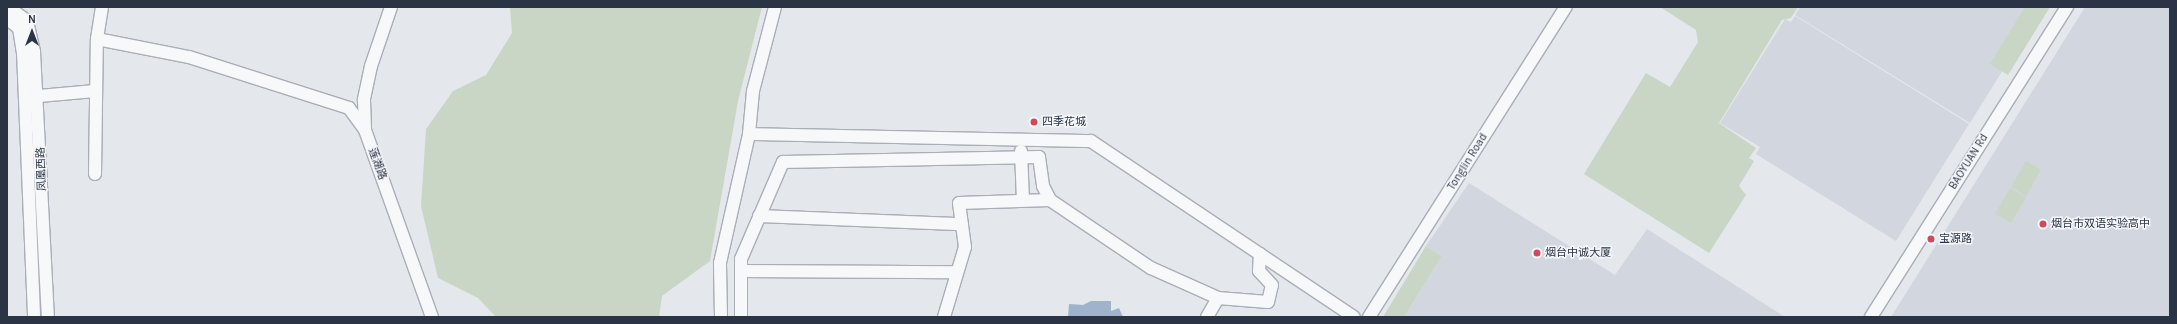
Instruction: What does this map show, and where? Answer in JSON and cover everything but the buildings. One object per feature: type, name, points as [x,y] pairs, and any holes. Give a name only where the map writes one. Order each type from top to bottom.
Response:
[{"type":"street","points":[[8,7],[23,25]]},
{"type":"street","points":[[95,174],[95,91],[97,39],[102,7]]},
{"type":"street","name":"莲湖路","points":[[390,7],[365,93],[365,130],[432,317]]},
{"type":"street","points":[[721,317],[720,263],[749,134],[753,91],[775,7]]},
{"type":"street","name":"Tonglin Road","points":[[1369,317],[1566,7]]},
{"type":"street","name":"BAOYUAN Rd","points":[[1871,317],[2067,7]]},
{"type":"street","points":[[7,19],[23,25]]},
{"type":"street","name":"凤凰西路","points":[[23,25],[39,96],[48,317]]},
{"type":"street","name":"凤凰西路","points":[[23,25],[27,96],[34,317]]},
{"type":"street","points":[[97,39],[189,57],[349,108],[365,130]]},
{"type":"street","points":[[39,96],[95,91]]},
{"type":"street","points":[[749,134],[1091,141],[1354,317]]},
{"type":"street","points":[[1021,140],[1023,200]]},
{"type":"street","points":[[741,317],[741,259],[783,162],[1039,157],[1042,186],[1050,200],[1151,268],[1218,298],[1268,302],[1272,285],[1259,271],[1260,254]]},
{"type":"street","points":[[944,317],[965,246],[959,203],[1050,200]]},
{"type":"street","points":[[759,216],[962,224]]},
{"type":"street","points":[[741,271],[957,272]]},
{"type":"street","points":[[1207,317],[1218,298]]},
{"type":"shaded area","points":[[1800,7],[2042,7],[1970,123],[1795,15]]},
{"type":"shaded area","points":[[2085,7],[2170,7],[2170,317],[1891,317]]},
{"type":"shaded area","points":[[1795,16],[1969,124],[1896,241],[1756,154],[1760,147],[1720,123],[1785,19],[1791,22]]},
{"type":"shaded area","points":[[1469,183],[1615,275],[1647,229],[1785,317],[1404,317],[1442,256],[1426,246]]},
{"type":"green space","points":[[510,7],[762,7],[738,101],[710,261],[662,296],[659,317],[496,317],[478,298],[438,278],[421,206],[426,129],[453,91],[486,75],[512,33]]},
{"type":"green space","points":[[1660,7],[1798,7],[1791,18],[1782,20],[1719,123],[1756,148],[1749,158],[1754,161],[1739,186],[1746,195],[1709,253],[1584,174],[1646,73],[1670,87],[1698,42],[1696,30]]},
{"type":"green space","points":[[2025,7],[2050,7],[2008,75],[1990,64]]},
{"type":"green space","points":[[2026,161],[2041,170],[2026,196],[2011,187]]},
{"type":"green space","points":[[2010,188],[2026,197],[2011,223],[1995,214]]},
{"type":"green space","points":[[1426,246],[1442,256],[1404,317],[1383,317]]},
{"type":"water","points":[[1091,301],[1111,301],[1111,311],[1119,308],[1123,317],[1068,317],[1069,304],[1083,305]]},
{"type":"place","name":"四季花城","points":[[1034,122]]},
{"type":"place","name":"烟台市双语实验高中","points":[[2043,224]]},
{"type":"place","name":"宝源路","points":[[1931,239]]},
{"type":"place","name":"烟台中诚大厦","points":[[1537,253]]}]
